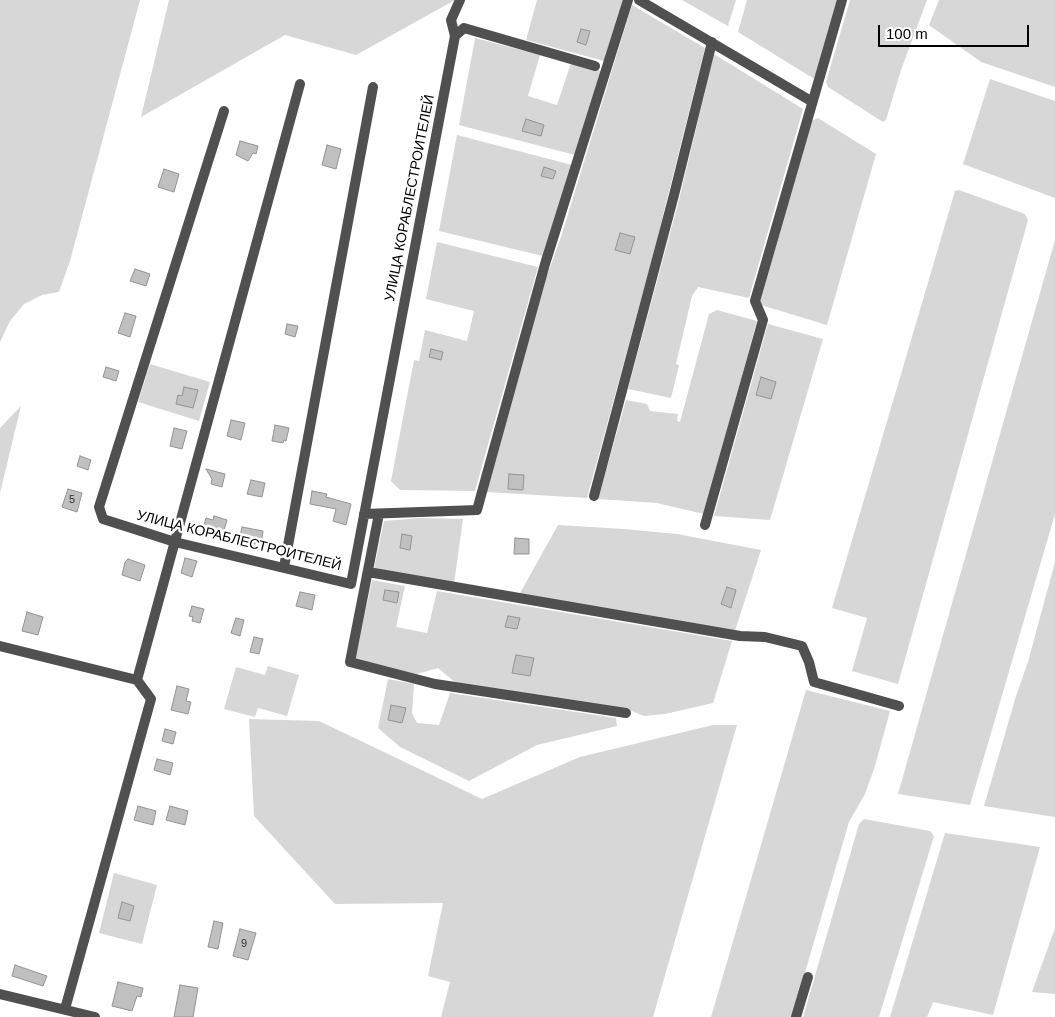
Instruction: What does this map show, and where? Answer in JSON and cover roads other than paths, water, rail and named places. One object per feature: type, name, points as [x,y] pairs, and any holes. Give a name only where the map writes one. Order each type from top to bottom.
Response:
[{"type":"street","name":"УЛИЦА КОРАБЛЕСТРОИТЕЛЕЙ","points":[[224,110],[99,507],[103,519],[175,542],[350,584],[455,36],[451,20],[460,0]]},
{"type":"street","points":[[364,514],[477,510],[545,264],[628,0]]},
{"type":"street","points":[[639,0],[811,101]]},
{"type":"street","points":[[705,524],[763,320],[755,300],[811,101],[842,0]]},
{"type":"street","points":[[455,36],[464,28],[595,66]]},
{"type":"street","points":[[594,496],[674,195],[712,42]]},
{"type":"street","points":[[137,680],[300,84]]},
{"type":"street","points":[[284,567],[372,87]]},
{"type":"street","points":[[379,514],[350,662],[435,684],[626,713]]},
{"type":"street","points":[[368,572],[740,636],[765,637],[802,646],[809,662],[814,682],[899,706]]},
{"type":"street","points":[[0,646],[137,680],[151,699],[66,1010]]},
{"type":"street","points":[[796,1017],[808,977]]},
{"type":"street","points":[[0,994],[95,1017]]}]
